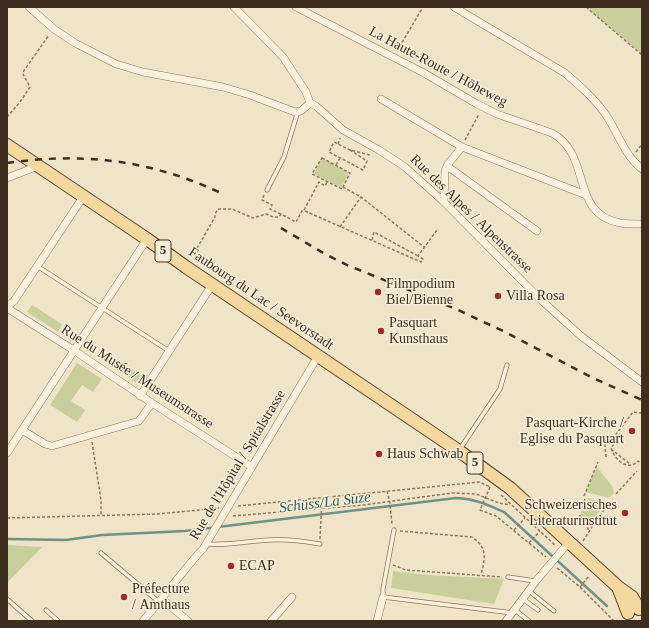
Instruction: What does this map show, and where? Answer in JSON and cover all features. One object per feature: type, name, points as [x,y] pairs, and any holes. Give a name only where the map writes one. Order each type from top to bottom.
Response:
[{"type":"main road","name":"Faubourg du Lac / Seevorstadt","points":[[7,145],[459,451],[510,488],[563,549],[632,597],[633,613]]},
{"type":"street","points":[[29,7],[54,29],[75,43],[116,64],[143,72],[223,87],[250,94],[292,110],[298,111],[306,107],[310,103],[306,92],[283,57],[234,7]]},
{"type":"street","name":"La Haute-Route / Höheweg","points":[[296,7],[424,73],[497,114],[552,133],[560,138],[574,154],[586,195],[597,211],[610,220],[621,223],[642,224]]},
{"type":"street","points":[[454,7],[565,73],[580,85],[606,115],[631,159],[642,169]]},
{"type":"street","points":[[381,99],[462,148],[586,195]]},
{"type":"street","name":"Rue des Alpes / Alpenstrasse","points":[[310,103],[316,106],[343,130],[379,150],[405,167],[444,202],[540,299],[581,336],[642,382]]},
{"type":"street","points":[[444,202],[445,175],[447,166],[462,148]]},
{"type":"street","points":[[7,178],[38,166]]},
{"type":"street","points":[[447,166],[537,231]]},
{"type":"street","points":[[7,308],[14,301],[84,197]]},
{"type":"street","points":[[7,453],[147,239]]},
{"type":"street","points":[[140,396],[212,285]]},
{"type":"street","name":"Rue du Musée / Museumstrasse","points":[[7,308],[140,396],[252,467]]},
{"type":"street","name":"Rue de l'Hôpital / Spitalstrasse","points":[[143,621],[207,544],[318,356]]},
{"type":"street","points":[[22,430],[49,446],[140,421],[152,403]]},
{"type":"street","points":[[506,621],[536,581],[563,549]]},
{"type":"street","points":[[271,621],[292,597]]},
{"type":"street","points":[[377,621],[383,597]]},
{"type":"street","points":[[160,600],[188,621]]},
{"type":"lane","points":[[267,190],[284,156],[298,111]]},
{"type":"lane","points":[[37,266],[169,352]]},
{"type":"lane","points":[[459,451],[500,389],[507,366]]},
{"type":"lane","points":[[394,530],[383,589],[383,597],[514,611],[529,621]]},
{"type":"lane","points":[[207,544],[271,540],[293,540],[320,544]]},
{"type":"lane","points":[[102,553],[160,600]]},
{"type":"lane","points":[[508,577],[536,581]]},
{"type":"lane","points":[[529,591],[554,611]]},
{"type":"lane","points":[[7,599],[32,621]]},
{"type":"lane","points":[[523,599],[538,610]]},
{"type":"lane","points":[[46,610],[58,621]]},
{"type":"path","points":[[392,57],[423,7]]},
{"type":"path","points":[[586,7],[642,55]]},
{"type":"path","points":[[7,116],[20,102],[30,87],[23,72],[51,32]]},
{"type":"path","points":[[462,148],[463,143],[483,107]]},
{"type":"path","points":[[338,144],[340,139]]},
{"type":"path","points":[[334,142],[350,150],[367,161],[363,170],[329,152],[334,142]]},
{"type":"path","points":[[350,150],[375,157]]},
{"type":"path","points":[[343,187],[350,173],[322,158],[312,174],[342,189],[343,187],[361,197],[424,247]]},
{"type":"path","points":[[336,165],[340,158]]},
{"type":"path","points":[[267,190],[262,200],[272,205],[270,209],[296,222],[319,182],[325,186],[327,182]]},
{"type":"path","points":[[340,227],[361,197]]},
{"type":"path","points":[[190,260],[215,217],[218,209],[232,209],[253,218],[266,214],[273,218],[279,217],[281,214]]},
{"type":"path","points":[[304,210],[340,227],[421,262],[423,259],[374,232],[371,240]]},
{"type":"path","points":[[418,256],[437,230]]},
{"type":"path","points":[[606,457],[605,445],[611,438],[614,437],[633,412],[642,413]]},
{"type":"path","points":[[91,434],[101,500],[101,516]]},
{"type":"path","points":[[611,449],[617,440],[614,437]]},
{"type":"path","points":[[611,449],[615,457],[623,463],[635,464],[638,461],[642,464]]},
{"type":"path","points":[[611,449],[631,464]]},
{"type":"path","points":[[584,496],[598,462]]},
{"type":"path","points":[[616,494],[637,471]]},
{"type":"path","points":[[7,518],[158,514],[480,482],[495,490]]},
{"type":"path","points":[[480,510],[490,487]]},
{"type":"path","points":[[387,491],[390,502],[392,526],[394,530],[472,537],[479,543],[484,552],[485,558],[481,575]]},
{"type":"path","points":[[233,516],[321,510],[452,493],[476,494],[499,503],[511,505]]},
{"type":"path","points":[[501,495],[525,518],[563,549]]},
{"type":"path","points":[[320,544],[322,497]]},
{"type":"path","points":[[582,543],[612,500]]},
{"type":"path","points":[[514,530],[525,518]]},
{"type":"path","points":[[571,518],[582,520],[587,526],[589,532]]},
{"type":"path","points":[[530,542],[540,531]]},
{"type":"path","points":[[388,563],[406,570],[508,577]]},
{"type":"path","points":[[580,587],[589,576]]},
{"type":"green space","points":[[586,7],[642,7],[642,55],[636,49]]},
{"type":"green space","points":[[322,158],[349,173],[341,188],[314,174]]},
{"type":"green space","points":[[32,305],[62,324],[58,332],[27,312]]},
{"type":"green space","points":[[112,356],[143,377],[138,384],[107,363]]},
{"type":"green space","points":[[77,363],[102,379],[93,392],[82,385],[71,401],[85,410],[77,422],[50,405]]},
{"type":"green space","points":[[597,467],[612,486],[614,493],[609,498],[586,492]]},
{"type":"green space","points":[[588,498],[606,503],[589,525],[581,513],[581,506],[585,499]]},
{"type":"green space","points":[[7,545],[42,547],[7,583]]},
{"type":"green space","points":[[393,571],[429,575],[504,579],[494,604],[391,588]]},
{"type":"waterway","name":"Schüss/La Suze","points":[[7,539],[66,540],[102,535],[185,531],[456,498],[469,499],[481,502],[504,512],[607,606]]},
{"type":"railway","points":[[7,163],[63,158],[116,162],[142,166],[168,173],[221,193]]},
{"type":"railway","points":[[281,228],[347,265],[456,309],[503,331],[593,378],[642,400]]},
{"type":"place","name":"Filmpodium Biel/Bienne","points":[[378,292]]},
{"type":"place","name":"Villa Rosa","points":[[498,296]]},
{"type":"place","name":"Pasquart Kunsthaus","points":[[381,331]]},
{"type":"place","name":"Pasquart-Kirche / Eglise du Pasquart","points":[[632,431]]},
{"type":"place","name":"Haus Schwab","points":[[379,454]]},
{"type":"place","name":"Schweizerisches Literaturinstitut","points":[[625,513]]},
{"type":"place","name":"ECAP","points":[[231,566]]},
{"type":"place","name":"Préfecture / Amthaus","points":[[124,597]]}]
